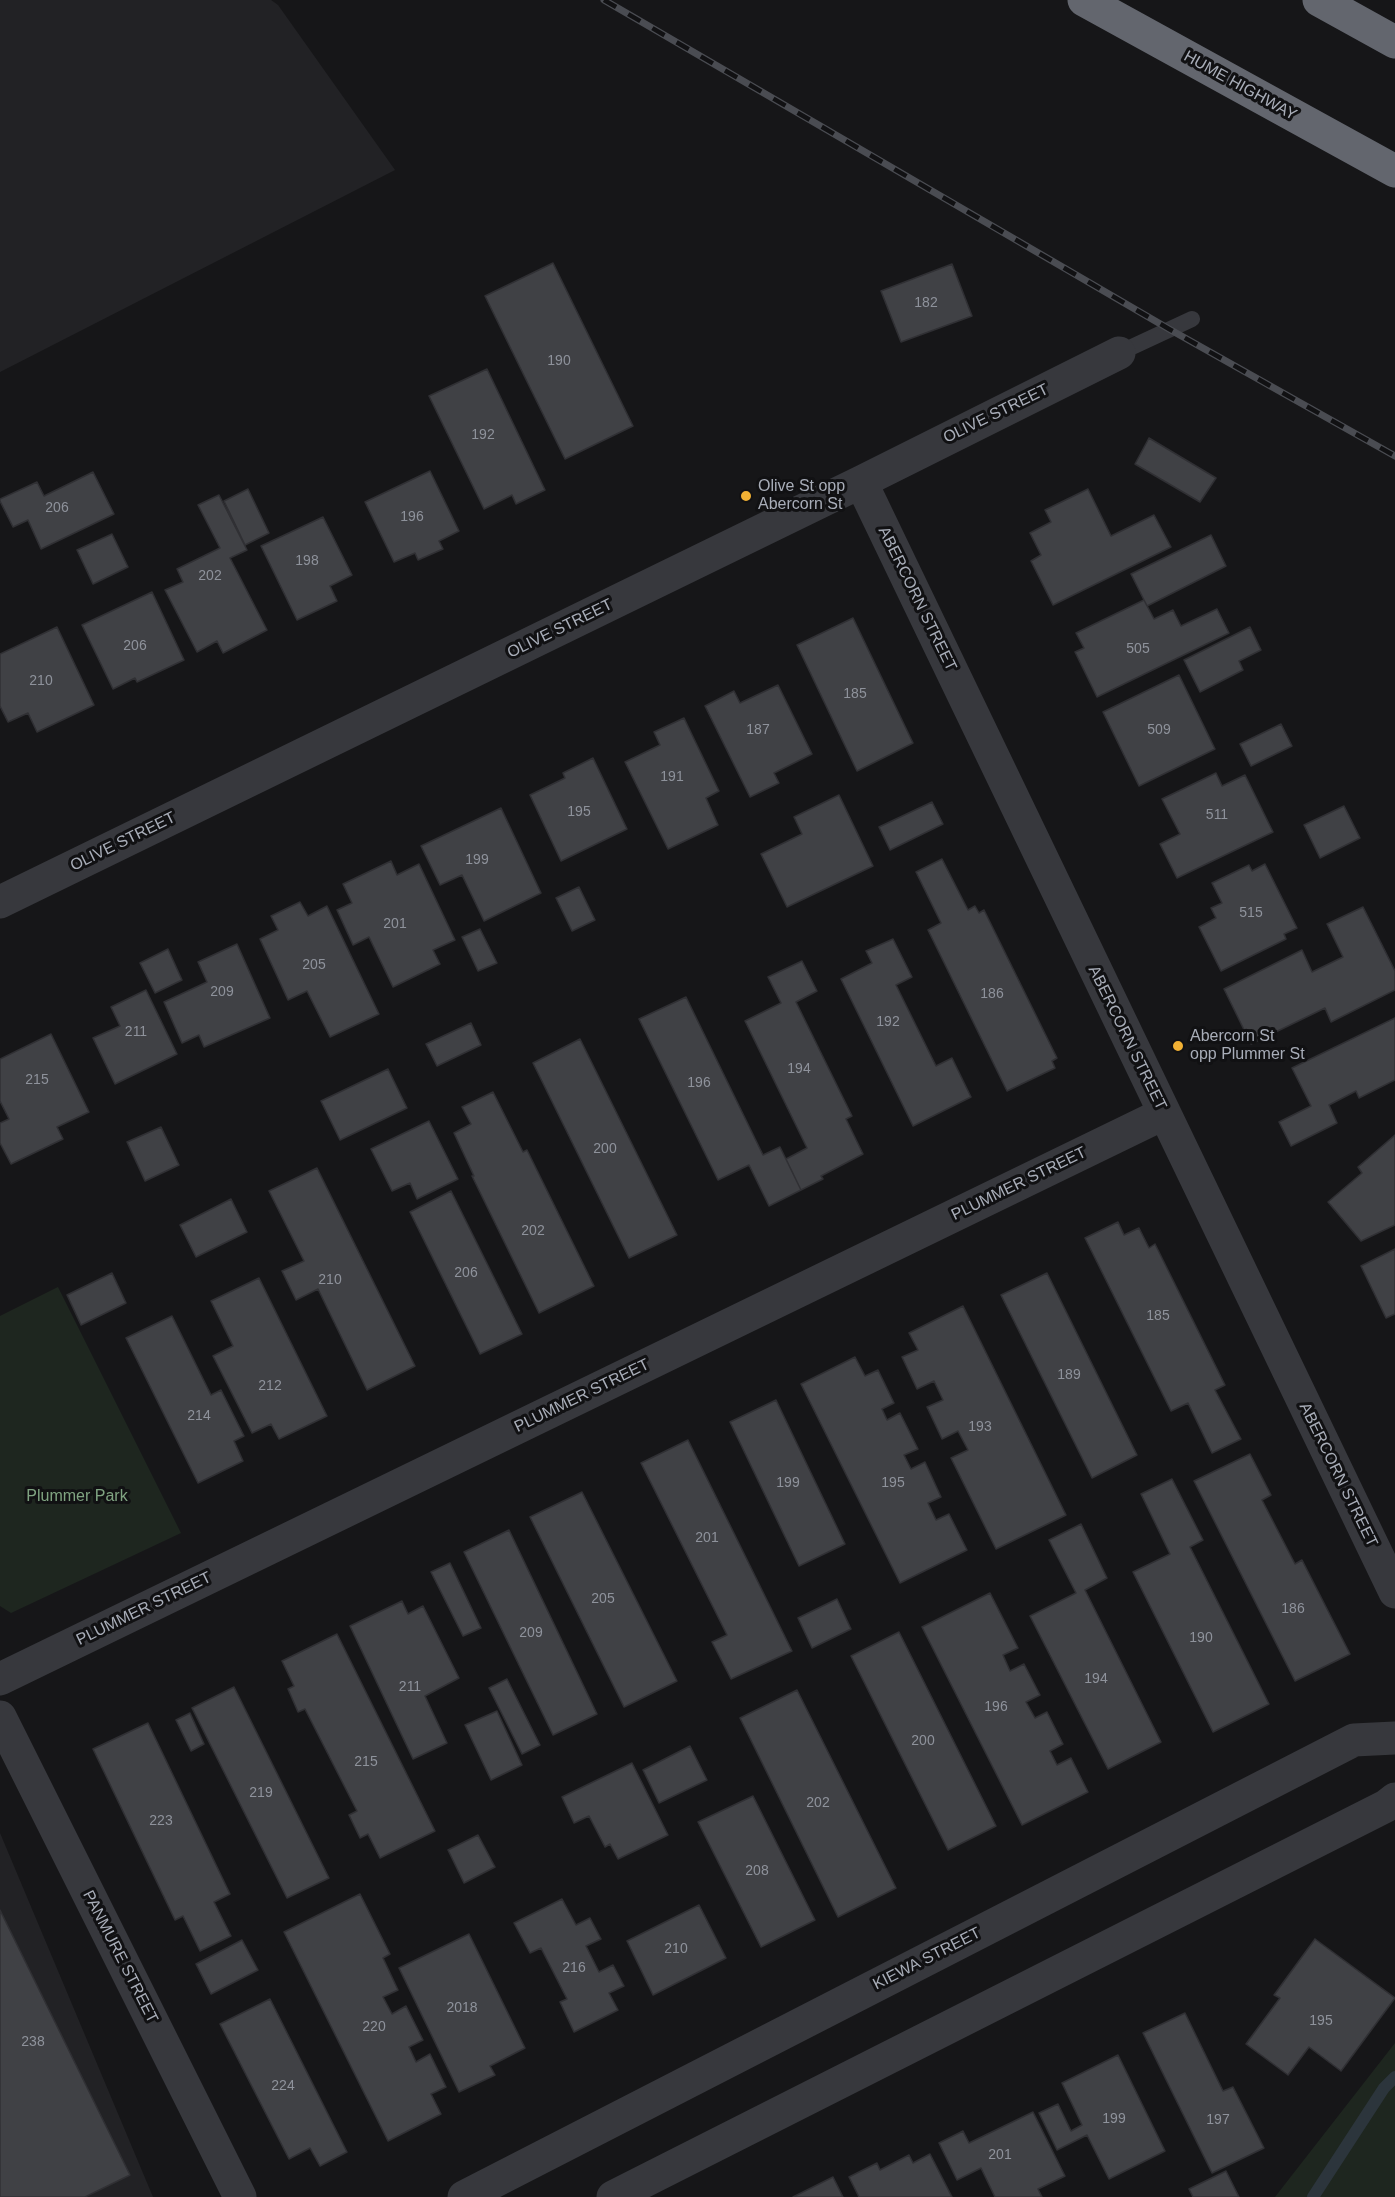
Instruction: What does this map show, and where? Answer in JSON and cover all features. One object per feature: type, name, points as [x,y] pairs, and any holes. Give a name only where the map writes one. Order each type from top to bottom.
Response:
[{"type":"highway","name":"HUME HIGHWAY","points":[[1084,0],[1395,171]]},
{"type":"highway","points":[[1319,0],[1395,42]]},
{"type":"street","name":"OLIVE STREET","points":[[0,902],[861,482],[1119,353]]},
{"type":"street","name":"ABERCORN STREET","points":[[861,482],[1163,1114],[1395,1592]]},
{"type":"street","name":"PLUMMER STREET","points":[[0,1679],[1163,1114]]},
{"type":"street","name":"PANMURE STREET","points":[[0,1717],[240,2197]]},
{"type":"street","name":"KIEWA STREET","points":[[464,2197],[1354,1740],[1395,1738]]},
{"type":"street","points":[[614,2197],[1386,1806],[1395,1799]]},
{"type":"lane","points":[[1119,353],[1192,318]]},
{"type":"shaded area","points":[[0,0],[271,0],[278,5],[395,170],[0,372]]},
{"type":"shaded area","points":[[0,1833],[153,2197],[0,2197]]},
{"type":"green space","name":"Plummer Park","points":[[58,1287],[181,1533],[11,1613],[0,1606],[0,1316]]},
{"type":"green space","points":[[1395,2043],[1395,2197],[1275,2197]]},
{"type":"building","points":[[553,263],[633,426],[565,459],[485,296]]},
{"type":"building","points":[[952,264],[972,316],[901,342],[881,291]]},
{"type":"building","points":[[487,369],[545,490],[516,504],[512,495],[484,509],[429,396]]},
{"type":"building","points":[[1149,438],[1216,478],[1200,502],[1135,464]]},
{"type":"building","points":[[430,471],[459,531],[439,541],[443,549],[418,560],[415,553],[394,562],[365,502]]},
{"type":"building","points":[[93,472],[114,514],[41,549],[28,520],[13,527],[0,501],[37,482],[44,496]]},
{"type":"building","points":[[248,489],[269,533],[245,545],[224,501]]},
{"type":"building","points":[[1088,489],[1111,536],[1154,515],[1171,547],[1053,605],[1031,561],[1041,555],[1030,533],[1051,522],[1045,510]]},
{"type":"building","points":[[219,495],[247,550],[230,558],[267,630],[223,653],[217,641],[197,652],[165,590],[183,582],[177,569],[220,548],[198,505]]},
{"type":"building","points":[[323,517],[352,575],[330,586],[337,601],[297,620],[261,546]]},
{"type":"building","points":[[112,534],[128,567],[93,584],[77,550]]},
{"type":"building","points":[[1211,535],[1226,566],[1147,606],[1131,574]]},
{"type":"building","points":[[152,592],[184,660],[137,682],[135,678],[113,689],[82,625]]},
{"type":"building","points":[[1144,600],[1154,619],[1173,610],[1181,626],[1217,609],[1229,633],[1097,697],[1075,652],[1084,648],[1076,633]]},
{"type":"building","points":[[853,618],[913,743],[857,771],[797,645]]},
{"type":"building","points":[[57,627],[94,705],[37,732],[28,713],[8,722],[0,706],[0,654]]},
{"type":"building","points":[[1250,627],[1261,650],[1239,661],[1243,670],[1200,692],[1184,660]]},
{"type":"building","points":[[1179,675],[1215,749],[1139,786],[1103,712]]},
{"type":"building","points":[[778,685],[812,754],[774,773],[779,783],[750,797],[705,706],[734,691],[740,703]]},
{"type":"building","points":[[684,718],[719,791],[706,798],[718,825],[668,849],[625,762],[660,745],[654,732]]},
{"type":"building","points":[[1281,724],[1292,746],[1251,766],[1240,744]]},
{"type":"building","points":[[593,758],[627,829],[561,861],[530,795],[565,778],[563,773]]},
{"type":"building","points":[[1216,773],[1222,786],[1245,775],[1273,832],[1177,878],[1160,844],[1180,834],[1162,799]]},
{"type":"building","points":[[839,795],[873,866],[787,907],[761,854],[802,834],[794,817]]},
{"type":"building","points":[[932,802],[943,824],[890,850],[879,827]]},
{"type":"building","points":[[1344,806],[1360,838],[1320,858],[1304,825]]},
{"type":"building","points":[[501,808],[541,893],[484,921],[462,875],[440,885],[421,846]]},
{"type":"building","points":[[942,859],[968,910],[975,906],[979,913],[984,910],[1057,1058],[1052,1061],[1055,1068],[1007,1091],[928,930],[941,923],[916,872]]},
{"type":"building","points":[[391,861],[397,875],[419,864],[455,940],[433,950],[440,964],[393,987],[369,937],[353,945],[337,910],[352,903],[343,884]]},
{"type":"building","points":[[1265,864],[1297,928],[1284,934],[1286,939],[1221,971],[1199,927],[1216,918],[1211,908],[1222,903],[1212,883],[1249,865],[1252,871]]},
{"type":"building","points":[[579,887],[595,920],[572,931],[556,898]]},
{"type":"building","points":[[300,902],[308,916],[327,906],[379,1014],[330,1037],[307,991],[288,1000],[260,939],[278,930],[271,916]]},
{"type":"building","points":[[1363,907],[1395,971],[1395,990],[1331,1022],[1325,1008],[1251,1044],[1224,989],[1302,950],[1312,972],[1343,957],[1327,924]]},
{"type":"building","points":[[480,929],[497,963],[478,971],[462,937]]},
{"type":"building","points":[[893,939],[912,977],[896,985],[936,1066],[952,1058],[971,1097],[913,1126],[841,979],[872,963],[866,951]]},
{"type":"building","points":[[237,944],[270,1018],[204,1047],[199,1035],[182,1043],[164,1002],[207,982],[198,962]]},
{"type":"building","points":[[168,949],[182,980],[155,993],[140,963]]},
{"type":"building","points":[[802,961],[817,991],[796,1002],[852,1116],[846,1119],[863,1154],[821,1176],[823,1179],[801,1190],[786,1159],[807,1148],[745,1021],[781,1003],[768,977]]},
{"type":"building","points":[[146,990],[177,1054],[115,1084],[93,1038],[120,1026],[111,1007]]},
{"type":"building","points":[[686,997],[763,1155],[780,1147],[801,1190],[769,1206],[749,1165],[718,1180],[639,1019]]},
{"type":"building","points":[[1395,1018],[1395,1080],[1359,1098],[1356,1091],[1329,1105],[1337,1123],[1291,1146],[1279,1122],[1311,1106],[1292,1068]]},
{"type":"building","points":[[471,1023],[481,1045],[437,1066],[426,1044]]},
{"type":"building","points":[[51,1034],[89,1112],[57,1127],[63,1139],[11,1164],[0,1143],[0,1123],[9,1119],[0,1101],[0,1059]]},
{"type":"building","points":[[580,1039],[677,1235],[629,1258],[533,1063]]},
{"type":"building","points":[[388,1069],[407,1108],[340,1140],[321,1101]]},
{"type":"building","points":[[493,1092],[523,1152],[527,1150],[594,1286],[539,1313],[472,1176],[474,1176],[454,1133],[471,1124],[462,1107]]},
{"type":"building","points":[[429,1121],[458,1179],[417,1199],[410,1183],[392,1191],[371,1149]]},
{"type":"building","points":[[161,1127],[179,1165],[145,1181],[127,1142]]},
{"type":"building","points":[[1395,1135],[1395,1225],[1361,1241],[1328,1202],[1362,1173],[1358,1167]]},
{"type":"building","points":[[317,1168],[415,1366],[367,1390],[318,1289],[296,1300],[282,1271],[304,1261],[269,1191]]},
{"type":"building","points":[[451,1191],[522,1334],[480,1354],[410,1212]]},
{"type":"building","points":[[231,1199],[247,1232],[196,1257],[180,1225]]},
{"type":"building","points":[[1118,1222],[1124,1235],[1139,1228],[1149,1248],[1155,1244],[1225,1385],[1215,1390],[1241,1439],[1212,1453],[1188,1403],[1171,1411],[1085,1238]]},
{"type":"building","points":[[1395,1249],[1395,1314],[1386,1318],[1361,1266]]},
{"type":"building","points":[[112,1273],[126,1303],[81,1325],[67,1295]]},
{"type":"building","points":[[1047,1273],[1137,1455],[1092,1478],[1001,1295]]},
{"type":"building","points":[[259,1278],[327,1416],[279,1439],[271,1424],[252,1433],[213,1356],[233,1346],[211,1301]]},
{"type":"building","points":[[963,1306],[1066,1515],[996,1549],[951,1458],[968,1450],[958,1431],[942,1439],[927,1407],[943,1400],[934,1381],[917,1389],[902,1357],[918,1350],[909,1333]]},
{"type":"building","points":[[172,1316],[211,1395],[221,1390],[244,1436],[234,1441],[243,1461],[198,1483],[126,1338]]},
{"type":"building","points":[[855,1357],[865,1376],[878,1370],[894,1403],[882,1409],[887,1420],[900,1413],[918,1449],[904,1455],[911,1469],[925,1462],[941,1497],[928,1503],[936,1520],[949,1514],[967,1550],[900,1583],[801,1384]]},
{"type":"building","points":[[776,1400],[845,1544],[799,1566],[730,1422]]},
{"type":"building","points":[[688,1440],[792,1651],[731,1679],[712,1642],[727,1635],[641,1463]]},
{"type":"building","points":[[1250,1454],[1271,1495],[1262,1500],[1295,1564],[1302,1560],[1350,1654],[1295,1681],[1194,1481]]},
{"type":"building","points":[[1172,1479],[1203,1540],[1190,1547],[1269,1704],[1213,1732],[1133,1572],[1170,1554],[1141,1494]]},
{"type":"building","points":[[582,1492],[677,1681],[624,1707],[530,1517]]},
{"type":"building","points":[[1081,1524],[1107,1578],[1085,1590],[1161,1742],[1108,1769],[1030,1616],[1076,1593],[1049,1540]]},
{"type":"building","points":[[509,1530],[597,1714],[553,1735],[464,1552]]},
{"type":"building","points":[[450,1563],[481,1628],[463,1636],[431,1572]]},
{"type":"building","points":[[990,1593],[1018,1648],[1003,1655],[1010,1671],[1024,1664],[1040,1695],[1026,1702],[1035,1718],[1047,1712],[1063,1744],[1050,1751],[1057,1765],[1071,1758],[1088,1792],[1022,1825],[922,1627]]},
{"type":"building","points":[[837,1599],[851,1629],[812,1648],[798,1618]]},
{"type":"building","points":[[402,1601],[408,1614],[423,1606],[459,1678],[425,1696],[447,1743],[413,1759],[350,1626]]},
{"type":"building","points":[[899,1632],[996,1826],[948,1850],[851,1656]]},
{"type":"building","points":[[337,1634],[435,1831],[380,1858],[368,1834],[360,1838],[349,1815],[357,1811],[305,1709],[298,1712],[288,1689],[294,1686],[282,1661]]},
{"type":"building","points":[[507,1679],[540,1745],[522,1754],[489,1688]]},
{"type":"building","points":[[234,1687],[329,1878],[287,1898],[192,1708]]},
{"type":"building","points":[[797,1690],[896,1888],[838,1917],[740,1718]]},
{"type":"building","points":[[497,1711],[522,1765],[491,1780],[465,1725]]},
{"type":"building","points":[[190,1713],[204,1744],[191,1751],[176,1720]]},
{"type":"building","points":[[148,1723],[230,1894],[214,1902],[231,1936],[200,1951],[183,1916],[175,1920],[93,1749]]},
{"type":"building","points":[[690,1746],[707,1780],[659,1803],[643,1770]]},
{"type":"building","points":[[632,1763],[668,1835],[618,1859],[610,1844],[605,1847],[589,1816],[574,1823],[562,1797]]},
{"type":"building","points":[[753,1796],[815,1920],[761,1947],[698,1822]]},
{"type":"building","points":[[478,1835],[495,1867],[464,1883],[448,1850]]},
{"type":"building","points":[[360,1894],[390,1954],[383,1958],[398,1990],[383,1997],[392,2014],[406,2006],[423,2040],[409,2047],[416,2062],[430,2054],[446,2087],[431,2094],[441,2114],[388,2141],[284,1932]]},
{"type":"building","points":[[562,1899],[576,1925],[590,1918],[601,1939],[586,1946],[599,1972],[613,1965],[624,1986],[609,1993],[618,2010],[574,2032],[560,2002],[567,1999],[541,1948],[530,1953],[514,1923]]},
{"type":"building","points":[[699,1905],[726,1958],[653,1995],[627,1941]]},
{"type":"building","points":[[0,1910],[130,2175],[85,2197],[0,2197]]},
{"type":"building","points":[[469,1934],[525,2048],[490,2066],[495,2075],[459,2092],[399,1968]]},
{"type":"building","points":[[1315,1939],[1395,1998],[1341,2071],[1309,2047],[1288,2075],[1246,2044],[1280,1998],[1274,1995]]},
{"type":"building","points":[[242,1940],[258,1970],[211,1994],[196,1964]]},
{"type":"building","points":[[270,1999],[347,2152],[320,2166],[310,2148],[289,2159],[220,2024]]},
{"type":"building","points":[[1185,2013],[1223,2091],[1233,2087],[1264,2148],[1212,2173],[1143,2033]]},
{"type":"building","points":[[1118,2055],[1165,2151],[1109,2179],[1087,2135],[1057,2150],[1039,2113],[1058,2104],[1071,2131],[1082,2125],[1062,2083]]},
{"type":"building","points":[[1033,2112],[1065,2176],[1038,2189],[1042,2197],[995,2197],[981,2168],[957,2180],[939,2143],[963,2131],[969,2143]]},
{"type":"building","points":[[930,2154],[952,2197],[859,2197],[849,2177],[877,2163],[880,2170],[909,2155],[913,2163]]},
{"type":"building","points":[[1226,2171],[1239,2197],[1193,2197],[1189,2189]]},
{"type":"building","points":[[833,2177],[843,2197],[793,2197]]},
{"type":"waterway","points":[[1313,2197],[1384,2088],[1395,2077]]},
{"type":"railway","points":[[604,0],[1169,329],[1395,456]]},
{"type":"place","name":"Olive St opp Abercorn St","points":[[746,496]]},
{"type":"place","name":"Abercorn St opp Plummer St","points":[[1178,1046]]}]
